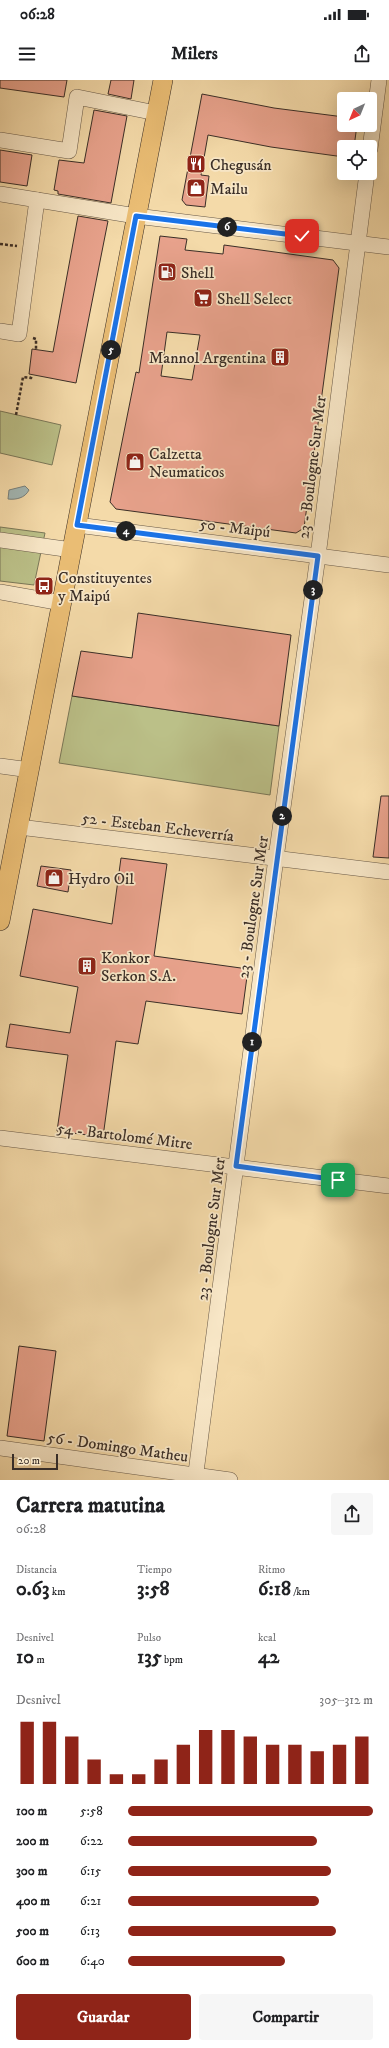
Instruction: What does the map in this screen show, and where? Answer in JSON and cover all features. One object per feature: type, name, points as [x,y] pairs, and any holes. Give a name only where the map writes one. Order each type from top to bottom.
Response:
[{"type":"main road","points":[[0,922],[162,80]]},
{"type":"street","points":[[371,140],[379,80]]},
{"type":"street","points":[[0,140],[69,150],[77,97],[156,113]]},
{"type":"street","name":"23 - Boulogne Sur Mer","points":[[196,1477],[276,858],[318,556],[366,180]]},
{"type":"street","points":[[0,194],[136,216],[389,247]]},
{"type":"street","points":[[0,331],[19,334],[38,200]]},
{"type":"street","name":"50 - Maipú","points":[[77,525],[389,565]]},
{"type":"street","points":[[0,540],[72,550]]},
{"type":"street","points":[[0,592],[62,603]]},
{"type":"street","points":[[0,766],[30,770]]},
{"type":"street","name":"52 - Esteban Echeverría","points":[[19,827],[389,872]]},
{"type":"street","name":"54 - Bartolomé Mitre","points":[[0,1138],[389,1186]]},
{"type":"street","name":"56 - Domingo Matheu","points":[[0,1448],[196,1477],[230,1480]]},
{"type":"path","points":[[16,415],[23,377],[31,378],[32,375]]},
{"type":"green space","points":[[0,411],[61,425],[52,465],[0,453]]},
{"type":"green space","points":[[0,527],[45,533],[34,585],[0,581]]},
{"type":"green space","points":[[72,696],[279,726],[270,795],[59,763]]},
{"type":"shaded area","points":[[25,486],[29,490],[23,497],[8,499],[9,490]]},
{"type":"building","points":[[0,80],[67,80],[64,97],[0,88]]},
{"type":"building","points":[[111,80],[134,80],[131,99],[108,94]]},
{"type":"building","points":[[202,94],[274,108],[337,116],[337,132],[356,132],[355,140],[337,140],[337,156],[271,147],[208,135],[201,175],[209,176],[205,207],[186,205],[182,200]]},
{"type":"building","points":[[94,110],[127,116],[111,203],[58,194],[58,191],[54,190],[59,160],[84,163]]},
{"type":"building","points":[[0,150],[32,155],[27,186],[0,182]]},
{"type":"building","points":[[78,216],[108,221],[76,383],[29,374],[32,349],[53,352]]},
{"type":"building","points":[[160,236],[187,239],[185,250],[223,254],[224,245],[333,260],[339,268],[304,528],[296,533],[116,509],[110,502],[136,372],[139,373]],"holes":[[[167,332],[200,335],[192,380],[161,376]]]},
{"type":"building","points":[[138,613],[291,635],[279,726],[72,696],[81,651],[132,658]]},
{"type":"building","points":[[381,796],[389,796],[389,858],[373,857]]},
{"type":"building","points":[[121,858],[167,864],[154,956],[248,969],[242,1014],[146,1001],[138,1044],[116,1041],[103,1137],[57,1131],[68,1055],[6,1047],[10,1024],[70,1033],[78,987],[20,976],[33,909],[112,924]]},
{"type":"building","name":"Hydro Oil","points":[[41,866],[71,870],[68,892],[37,886]]},
{"type":"building","points":[[19,1346],[56,1351],[44,1441],[7,1436]]},
{"type":"place","name":"Chegusán","points":[[196,164]]},
{"type":"place","name":"Mailu","points":[[196,188]]},
{"type":"place","name":"Shell","points":[[167,272]]},
{"type":"place","name":"Shell Select","points":[[203,298]]},
{"type":"place","name":"Mannol Argentina","points":[[280,357]]},
{"type":"place","name":"Calzetta Neumaticos","points":[[135,462]]},
{"type":"place","name":"Constituyentes y Maipú","points":[[44,586]]},
{"type":"place","name":"Hydro Oil","points":[[54,878]]},
{"type":"place","name":"Konkor Serkon S.A.","points":[[87,966]]},
{"type":"route","points":[[302,236],[136,216],[77,525],[318,556],[276,858],[236,1166],[338,1180]]}]
